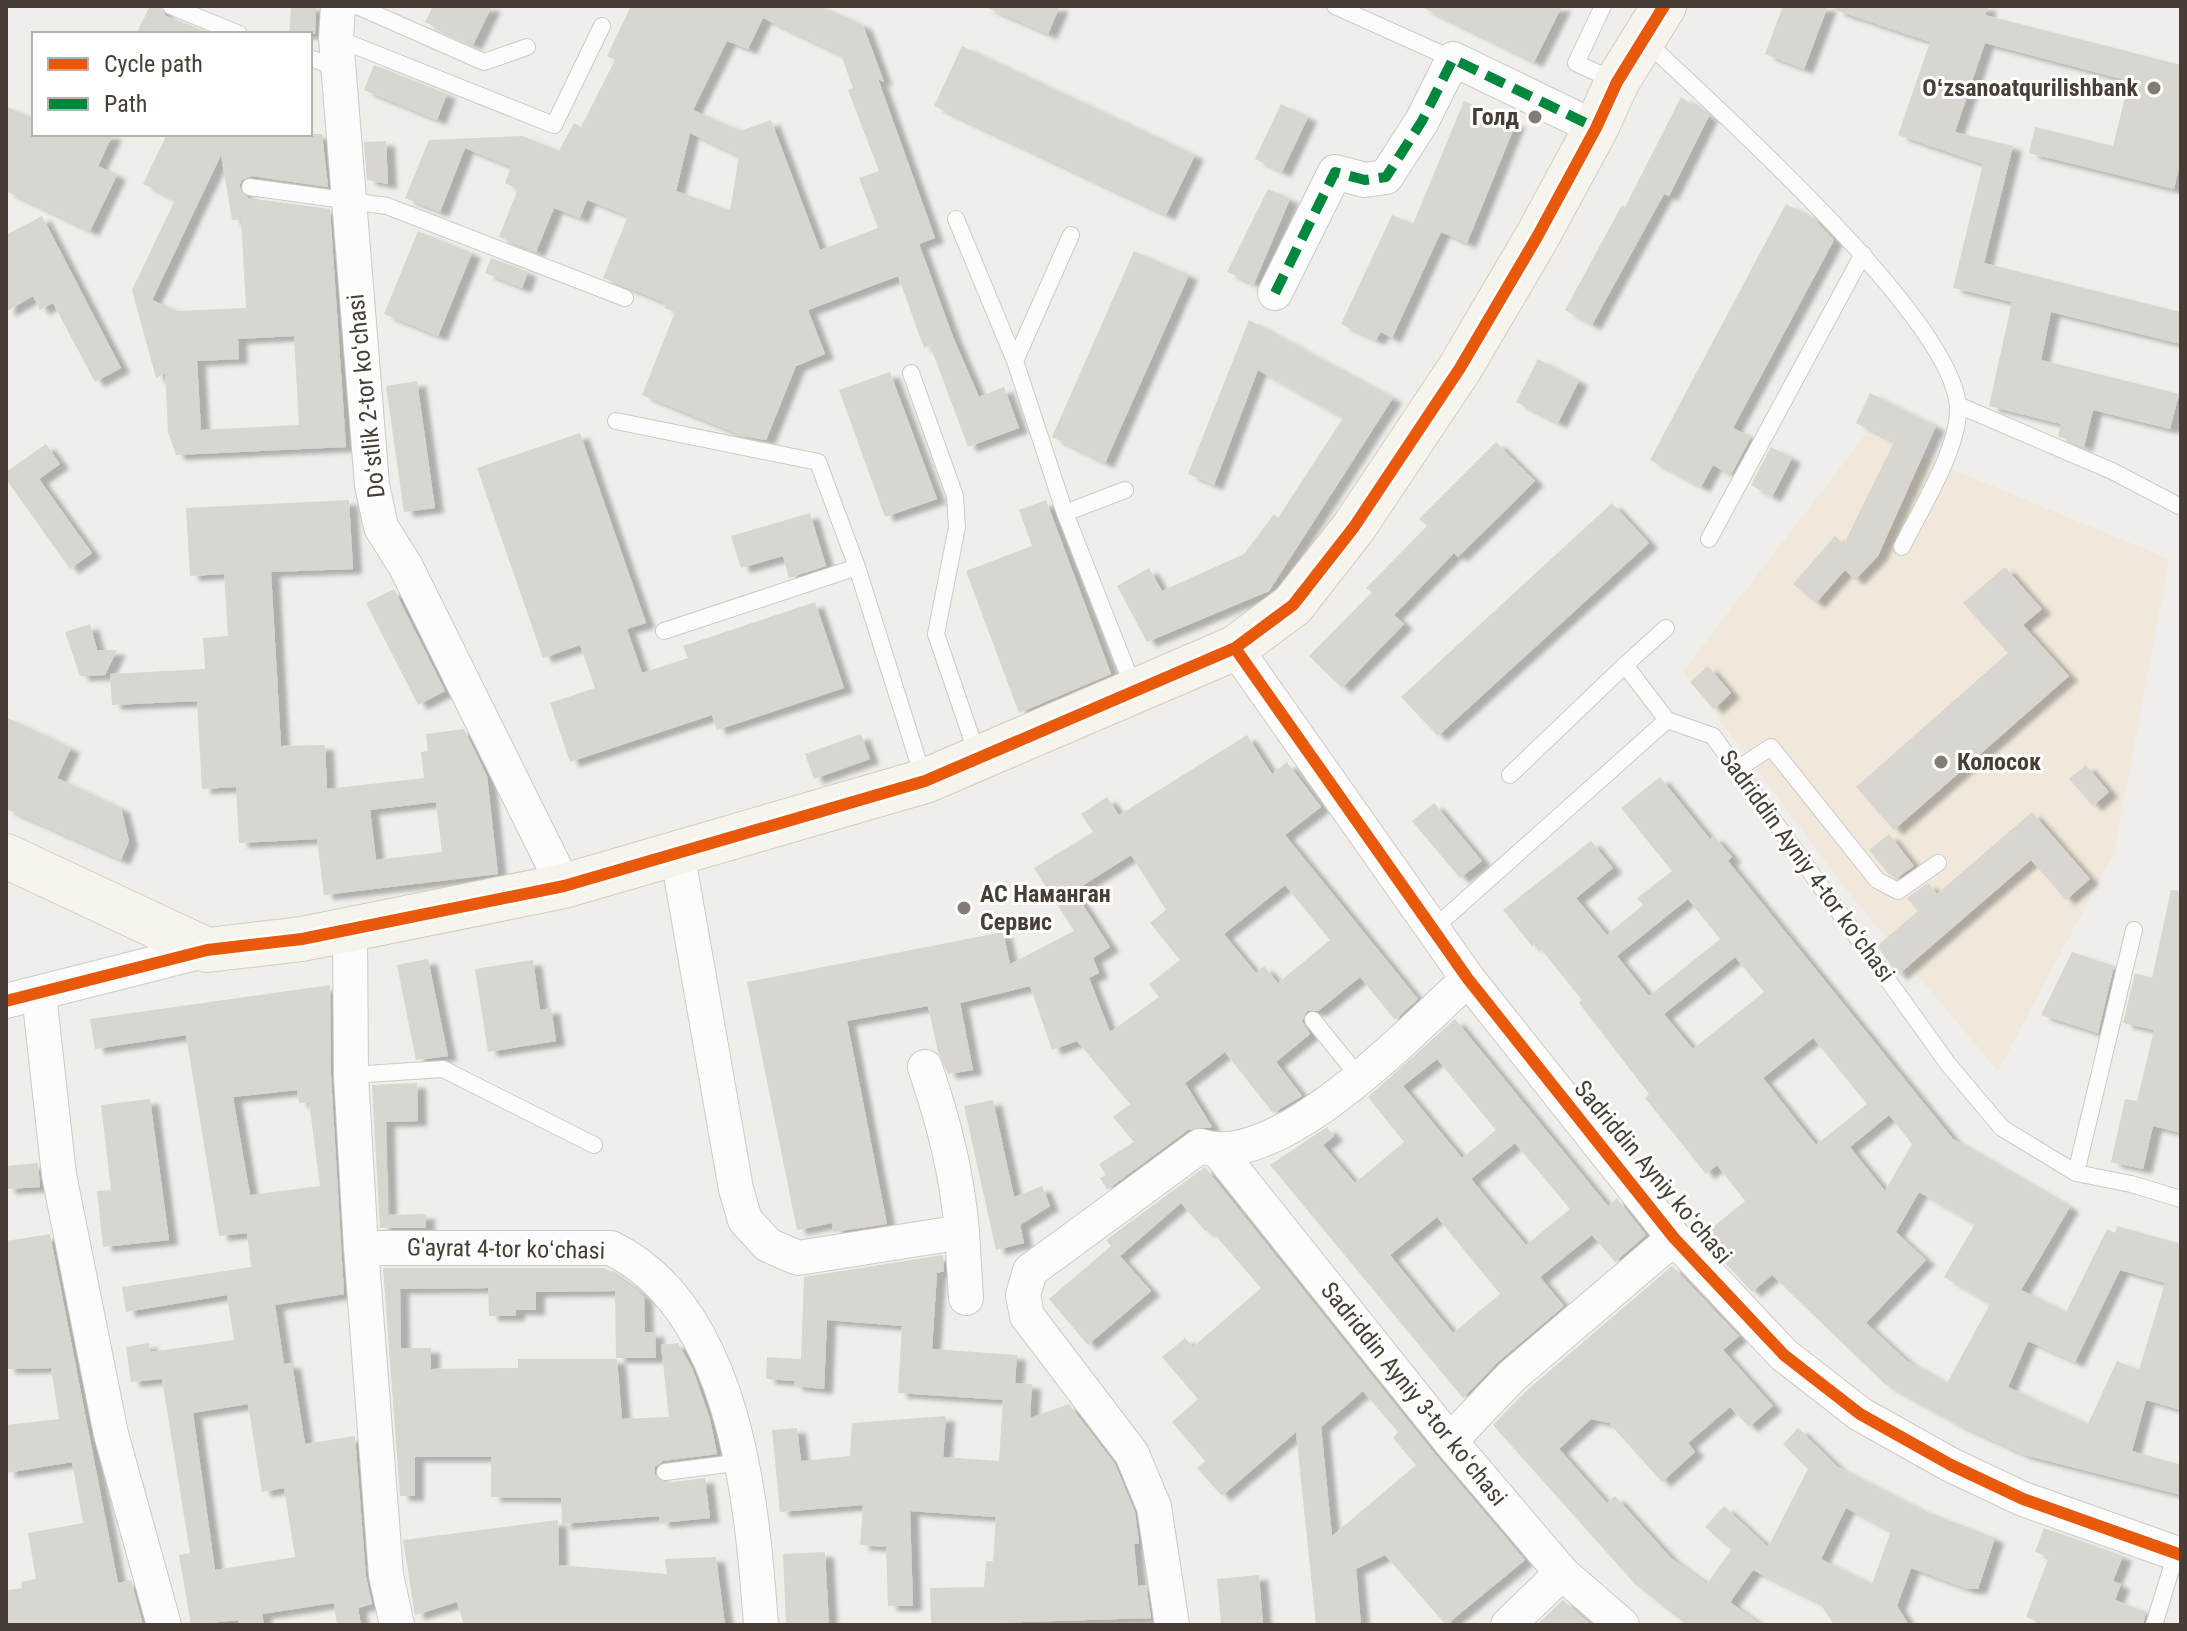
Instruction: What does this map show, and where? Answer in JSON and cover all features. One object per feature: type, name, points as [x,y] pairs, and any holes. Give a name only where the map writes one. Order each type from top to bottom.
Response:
[{"type":"street","points":[[164,1625],[111,1434],[22,997],[207,950],[350,930],[564,886],[925,781],[1235,648],[1293,605],[1354,527],[1460,368],[1653,22]]},
{"type":"street","name":"Doʻstlik 2-tor koʻchasi","points":[[331,43],[350,200],[372,485],[381,527],[413,581],[564,886]]},
{"type":"street","points":[[1275,293],[1335,172],[1365,180],[1386,177],[1422,121],[1453,59],[1596,128]]},
{"type":"street","name":"Sadriddin Ayniy koʻchasi","points":[[1235,648],[1468,979],[1674,1238],[1784,1355],[1860,1414],[1951,1465],[2023,1499],[2178,1554]]},
{"type":"street","points":[[677,852],[736,1189],[745,1220],[768,1245],[798,1258],[962,1232]]},
{"type":"street","points":[[6,856],[207,950]]},
{"type":"street","points":[[350,930],[351,1075],[361,1248],[386,1575],[397,1625]]},
{"type":"street","points":[[1172,1625],[1154,1507],[1132,1454],[1027,1316],[1023,1295],[1030,1271],[1200,1146],[1219,1152],[1260,1142],[1298,1123],[1359,1077],[1468,979]]},
{"type":"street","points":[[925,1067],[947,1130],[957,1173],[966,1298]]},
{"type":"street","name":"Sadriddin Ayniy 3-tor koʻchasi","points":[[1219,1152],[1450,1441],[1562,1573],[1622,1625]]},
{"type":"street","points":[[1450,1441],[1511,1377],[1674,1238]]},
{"type":"street","name":"G'ayrat 4-tor koʻchasi","points":[[361,1248],[611,1248],[640,1262],[672,1297],[716,1375],[744,1462],[754,1532],[761,1625]]},
{"type":"street","points":[[1508,1625],[1562,1573]]},
{"type":"lane","points":[[171,6],[234,32]]},
{"type":"lane","points":[[357,6],[391,13],[484,62],[527,47]]},
{"type":"lane","points":[[1335,6],[1453,59]]},
{"type":"lane","points":[[1603,6],[1576,63],[1617,82]]},
{"type":"lane","points":[[1653,22],[1863,254],[1932,342],[1948,371],[1958,405],[1956,432],[1902,547]]},
{"type":"lane","points":[[331,43],[554,125],[602,26]]},
{"type":"lane","points":[[250,187],[387,206],[625,298]]},
{"type":"lane","points":[[956,219],[1015,361],[1065,513],[1135,693]]},
{"type":"lane","points":[[1015,361],[1071,235]]},
{"type":"lane","points":[[1709,539],[1863,254]]},
{"type":"lane","points":[[911,373],[955,496],[957,527],[936,634],[979,758]]},
{"type":"lane","points":[[1958,405],[2112,471],[2181,507]]},
{"type":"lane","points":[[616,421],[818,462],[857,567],[925,781]]},
{"type":"lane","points":[[1065,513],[1125,490]]},
{"type":"lane","points":[[664,631],[857,567]]},
{"type":"lane","points":[[1510,775],[1666,628]]},
{"type":"lane","points":[[1433,929],[1667,720],[1625,665]]},
{"type":"lane","name":"Sadriddin Ayniy 4-tor koʻchasi","points":[[1667,720],[1713,736],[1739,768],[1948,1064],[2002,1128],[2076,1173],[2131,1184],[2181,1199]]},
{"type":"lane","points":[[1739,768],[1771,747],[1877,880],[1898,891],[1938,863]]},
{"type":"lane","points":[[2076,1173],[2134,930]]},
{"type":"lane","points":[[1313,1020],[1359,1077]]},
{"type":"lane","points":[[351,1075],[443,1069],[594,1145]]},
{"type":"lane","points":[[665,1472],[744,1462]]},
{"type":"lane","points":[[2154,1625],[2178,1554]]},
{"type":"shaded area","name":"Колосок","points":[[1866,434],[2169,559],[2114,853],[1998,1071],[1852,897],[1683,671]]},
{"type":"building","points":[[150,6],[160,6],[166,16],[201,30],[200,32],[137,32]]},
{"type":"building","points":[[291,6],[316,6],[315,34],[289,32]]},
{"type":"building","points":[[433,6],[492,6],[473,45],[425,22]]},
{"type":"building","points":[[631,6],[820,6],[863,25],[884,82],[878,79],[935,238],[919,244],[953,337],[979,397],[1004,387],[1019,428],[968,447],[930,345],[924,348],[898,276],[808,310],[825,354],[796,366],[766,440],[743,436],[642,395],[675,312],[664,308],[666,303],[603,278],[628,216],[587,200],[580,218],[554,208],[536,252],[499,237],[518,189],[505,183],[511,167],[465,148],[440,212],[405,198],[429,140],[522,136],[559,151],[574,123],[581,127],[615,60],[607,56]],"holes":[[[763,18],[841,55],[853,88],[848,90],[879,171],[859,178],[878,228],[820,250],[771,120],[741,131],[693,110],[727,41],[748,49]],[[690,133],[739,156],[730,210],[676,191]]]},
{"type":"building","points":[[983,6],[1060,6],[1048,34]]},
{"type":"building","points":[[1420,6],[1562,6],[1534,62]]},
{"type":"building","points":[[1783,6],[1828,6],[1804,69],[1765,54]]},
{"type":"building","points":[[1836,6],[1988,6],[1985,15],[2181,65],[2181,160],[2174,189],[2029,153],[2035,127],[2113,146],[2129,81],[1985,43],[1955,132],[2013,146],[1984,263],[2181,312],[2181,344],[2051,312],[2041,360],[2179,394],[2170,429],[2093,410],[2084,447],[2058,436],[2061,424],[1989,406],[2012,302],[1953,288],[1983,164],[1898,135],[1930,42],[1835,10]]},
{"type":"building","points":[[962,46],[1195,155],[1166,215],[934,106]]},
{"type":"building","points":[[374,65],[447,94],[437,120],[364,90]]},
{"type":"building","points":[[1681,97],[1709,116],[1669,196],[1664,194],[1592,325],[1565,310],[1622,205],[1625,207]]},
{"type":"building","points":[[1464,101],[1516,123],[1467,243],[1441,232],[1392,338],[1381,332],[1376,340],[1341,324],[1392,215],[1413,224]]},
{"type":"building","points":[[1281,104],[1308,117],[1282,172],[1255,159]]},
{"type":"building","points":[[6,106],[32,118],[32,136],[112,136],[98,166],[117,175],[90,231],[6,191]]},
{"type":"building","points":[[322,134],[328,187],[252,176],[242,180],[239,186],[248,198],[330,209],[346,447],[176,455],[168,432],[165,373],[156,378],[132,290],[175,200],[143,184],[166,136]],"holes":[[[221,155],[232,220],[241,220],[246,308],[177,311],[152,300]],[[294,336],[299,425],[201,430],[197,361],[239,359],[238,339]]]},
{"type":"building","points":[[386,141],[388,184],[367,180],[364,142]]},
{"type":"building","points":[[1268,189],[1290,199],[1254,284],[1227,272]]},
{"type":"building","points":[[1786,204],[1814,219],[1834,240],[1733,428],[1751,437],[1731,475],[1713,465],[1701,487],[1650,460]]},
{"type":"building","points":[[42,216],[121,368],[95,382],[53,303],[40,310],[33,296],[6,312],[6,235]]},
{"type":"building","points":[[418,231],[472,253],[438,336],[384,314]]},
{"type":"building","points":[[1134,251],[1189,275],[1105,463],[1052,437]]},
{"type":"building","points":[[491,258],[528,272],[522,288],[485,273]]},
{"type":"building","points":[[1249,320],[1393,398],[1269,591],[1147,642],[1117,586],[1149,568],[1162,591],[1244,554],[1274,514],[1278,518],[1343,418],[1258,370],[1214,485],[1188,474]]},
{"type":"building","points":[[1538,359],[1579,381],[1558,423],[1516,402]]},
{"type":"building","points":[[890,372],[937,499],[885,517],[839,390]]},
{"type":"building","points":[[417,381],[435,508],[404,512],[386,386]]},
{"type":"building","points":[[1870,393],[1936,426],[1878,556],[1855,580],[1845,570],[1816,603],[1793,584],[1835,536],[1844,544],[1894,442],[1856,423]]},
{"type":"building","points":[[580,433],[646,623],[627,629],[642,673],[688,658],[683,646],[815,602],[844,688],[717,730],[712,715],[570,762],[550,703],[595,688],[580,645],[543,658],[477,468]]},
{"type":"building","points":[[1496,442],[1535,481],[1458,557],[1454,553],[1394,615],[1404,624],[1342,688],[1309,656],[1372,592],[1366,588],[1427,526],[1419,519]]},
{"type":"building","points":[[46,444],[60,464],[39,479],[92,553],[70,569],[6,479],[6,472]]},
{"type":"building","points":[[1771,447],[1792,458],[1772,497],[1751,485]]},
{"type":"building","points":[[349,500],[353,569],[271,572],[281,746],[325,745],[327,789],[424,778],[421,752],[428,751],[426,734],[464,729],[487,776],[498,874],[324,895],[317,839],[239,843],[236,787],[202,789],[197,701],[112,705],[110,674],[205,669],[203,638],[228,636],[224,574],[190,576],[186,508]],"holes":[[[436,802],[442,852],[376,860],[370,810]]]},
{"type":"building","points":[[1046,500],[1111,674],[1019,713],[966,571],[1032,546],[1019,510]]},
{"type":"building","points":[[1612,503],[1649,543],[1438,736],[1401,697]]},
{"type":"building","points":[[810,513],[826,566],[789,578],[783,556],[741,568],[731,536]]},
{"type":"building","points":[[2005,567],[2042,609],[2023,625],[2069,676],[1894,830],[1856,787],[2008,653],[1963,603]]},
{"type":"building","points":[[394,589],[445,691],[418,705],[366,603]]},
{"type":"building","points":[[90,624],[97,650],[117,650],[105,675],[80,676],[65,632]]},
{"type":"building","points":[[1708,666],[1731,693],[1714,709],[1690,682]]},
{"type":"building","points":[[6,717],[71,748],[57,778],[121,808],[129,841],[121,860],[6,809]]},
{"type":"building","points":[[861,734],[870,759],[814,779],[805,754]]},
{"type":"building","points":[[1247,735],[1272,774],[1287,762],[1321,807],[1285,835],[1418,999],[1395,1020],[1360,977],[1318,1011],[1307,1011],[1302,1021],[1310,1034],[1276,1062],[1302,1096],[1273,1113],[1225,1052],[1185,1083],[1212,1127],[1188,1130],[1107,1190],[1100,1178],[1106,1175],[1099,1164],[1134,1142],[1113,1117],[1130,1104],[1077,1041],[1052,1050],[1030,986],[960,1003],[973,1070],[948,1074],[938,1052],[928,1006],[847,1021],[887,1224],[833,1232],[832,1223],[797,1230],[747,982],[1003,932],[1010,964],[1074,931],[1034,868],[1093,832],[1081,814],[1107,797],[1119,815]],"holes":[[[1131,855],[1166,910],[1150,923],[1180,960],[1149,984],[1159,997],[1110,1032],[1089,978],[1099,973],[1093,958],[1110,947],[1074,891]],[[1285,885],[1330,940],[1278,983],[1264,966],[1256,973],[1224,934]]]},
{"type":"building","points":[[2086,765],[2109,792],[2093,806],[2069,779]]},
{"type":"building","points":[[1660,777],[1710,839],[1714,836],[1732,857],[1728,861],[1953,1139],[2070,1207],[2021,1290],[2066,1312],[2107,1229],[2115,1233],[2117,1226],[2181,1244],[2181,1410],[2146,1400],[2132,1451],[2181,1465],[2181,1495],[2025,1455],[1959,1425],[1885,1384],[1772,1275],[1752,1292],[1701,1237],[1745,1201],[1717,1165],[1706,1174],[1645,1098],[1649,1094],[1579,1003],[1582,1000],[1536,943],[1532,946],[1503,910],[1591,841],[1613,868],[1576,898],[1607,935],[1643,905],[1637,898],[1672,871],[1621,808]],"holes":[[[1688,899],[1720,939],[1649,996],[1617,956]],[[1735,957],[1764,992],[1693,1049],[1664,1014]],[[1813,1038],[1867,1104],[1816,1145],[1763,1078]],[[1889,1115],[1912,1144],[1885,1191],[1850,1147]],[[1919,1192],[1975,1224],[1944,1277],[1990,1304],[1947,1383],[1907,1361],[1866,1323],[1926,1260],[1896,1232]],[[2120,1270],[2165,1283],[2139,1370],[2117,1361],[2088,1424],[2008,1387],[2028,1341],[2075,1362]]]},
{"type":"building","points":[[1434,803],[1482,861],[1460,878],[1412,821]]},
{"type":"building","points":[[2032,812],[2090,879],[2066,900],[2031,860],[1898,975],[1877,946],[1918,911],[1907,898],[1928,883],[1937,894]]},
{"type":"building","points":[[1889,834],[1914,866],[1897,878],[1888,873],[1869,850]]},
{"type":"building","points":[[2171,890],[2181,891],[2181,1133],[2153,1126],[2143,1169],[2111,1162],[2125,1099],[2137,1101],[2154,1030],[2123,1023],[2135,973],[2152,978]]},
{"type":"building","points":[[2072,952],[2114,966],[2098,1033],[2041,1015]]},
{"type":"building","points":[[428,959],[448,1056],[416,1060],[397,965]]},
{"type":"building","points":[[533,960],[540,1010],[551,1008],[556,1041],[488,1052],[475,969]]},
{"type":"building","points":[[330,985],[331,1076],[344,1294],[275,1305],[284,1364],[292,1363],[305,1444],[355,1436],[366,1577],[372,1604],[358,1608],[361,1625],[337,1625],[334,1603],[262,1614],[264,1625],[239,1625],[238,1620],[191,1625],[179,1555],[190,1553],[162,1379],[131,1382],[126,1347],[149,1343],[150,1352],[234,1340],[227,1295],[126,1312],[122,1287],[251,1267],[247,1233],[219,1236],[186,1035],[95,1049],[90,1019]],"holes":[[[297,1090],[299,1103],[309,1102],[320,1186],[250,1195],[233,1097]],[[248,1404],[262,1492],[284,1488],[295,1557],[215,1570],[193,1413]]]},
{"type":"building","points":[[1455,1019],[1608,1206],[1617,1198],[1646,1235],[1615,1262],[1592,1235],[1540,1277],[1564,1306],[1498,1362],[1463,1398],[1270,1165],[1327,1127],[1334,1136],[1323,1145],[1355,1183],[1404,1142],[1368,1097]],"holes":[[[1437,1059],[1496,1130],[1462,1158],[1403,1086]],[[1515,1143],[1570,1209],[1526,1245],[1471,1179]],[[1437,1217],[1500,1294],[1453,1333],[1390,1255]]]},
{"type":"building","points":[[417,1083],[418,1121],[386,1122],[388,1215],[426,1214],[426,1228],[380,1228],[372,1085]]},
{"type":"building","points":[[150,1099],[169,1240],[103,1247],[97,1191],[111,1190],[101,1105]]},
{"type":"building","points":[[993,1100],[1014,1197],[1042,1186],[1050,1206],[1020,1225],[1024,1243],[996,1250],[964,1106]]},
{"type":"building","points":[[38,1163],[40,1187],[6,1189],[6,1166]]},
{"type":"building","points":[[1205,1167],[1435,1454],[1525,1560],[1446,1625],[1385,1555],[1356,1569],[1361,1625],[1316,1625],[1296,1432],[1222,1496],[1197,1468],[1205,1461],[1172,1422],[1198,1399],[1162,1357],[1185,1338],[1193,1347],[1261,1288],[1209,1228],[1206,1232],[1181,1203],[1120,1256],[1106,1240]],"holes":[[[1363,1391],[1398,1432],[1393,1438],[1416,1465],[1332,1536],[1321,1427]]]},
{"type":"building","points":[[50,1234],[118,1583],[131,1580],[143,1625],[6,1625],[6,1590],[22,1588],[21,1582],[36,1579],[28,1533],[83,1523],[72,1462],[6,1473],[6,1425],[59,1419],[51,1368],[6,1369],[6,1241]]},
{"type":"building","points":[[1111,1246],[1151,1291],[1088,1345],[1049,1299]]},
{"type":"building","points":[[943,1255],[944,1271],[937,1273],[932,1349],[1017,1355],[1015,1383],[1032,1384],[1030,1418],[1069,1404],[1115,1464],[1135,1512],[1139,1544],[1134,1544],[1138,1586],[1146,1585],[1151,1618],[931,1625],[930,1588],[984,1587],[986,1561],[993,1561],[996,1517],[910,1511],[913,1606],[888,1606],[886,1547],[860,1545],[863,1505],[780,1512],[772,1430],[797,1428],[801,1461],[850,1456],[852,1423],[946,1416],[943,1457],[999,1461],[1003,1400],[898,1393],[902,1326],[827,1320],[824,1389],[794,1386],[794,1381],[766,1379],[767,1357],[801,1359],[804,1277]]},
{"type":"building","points":[[1672,1266],[1739,1336],[1723,1350],[1773,1406],[1749,1427],[1730,1407],[1688,1443],[1695,1452],[1662,1482],[1609,1423],[1591,1419],[1559,1449],[1607,1503],[1615,1496],[1671,1558],[1707,1584],[1731,1550],[1705,1527],[1724,1506],[1768,1547],[1808,1469],[1783,1444],[1798,1428],[1838,1467],[1920,1509],[1995,1538],[1978,1589],[1968,1589],[1911,1568],[1897,1606],[1909,1625],[1834,1625],[1820,1603],[1753,1570],[1730,1602],[1761,1625],[1687,1625],[1635,1584],[1493,1425],[1525,1392]],"holes":[[[1846,1508],[1891,1531],[1872,1584],[1821,1559]]]},
{"type":"building","points":[[383,1268],[605,1268],[639,1292],[644,1297],[645,1332],[655,1332],[656,1358],[616,1358],[615,1291],[536,1292],[536,1310],[516,1310],[516,1316],[489,1316],[488,1288],[400,1289],[401,1348],[431,1348],[431,1369],[518,1368],[518,1359],[617,1359],[622,1419],[669,1417],[661,1345],[678,1343],[693,1370],[710,1419],[717,1454],[663,1461],[655,1467],[654,1474],[666,1483],[705,1478],[710,1518],[660,1523],[659,1516],[562,1524],[561,1498],[491,1497],[491,1457],[415,1457],[415,1496],[400,1496]]},
{"type":"building","points":[[558,1520],[559,1565],[667,1574],[665,1559],[716,1557],[725,1625],[464,1625],[457,1602],[415,1615],[403,1540]]},
{"type":"building","points":[[2044,1528],[2123,1556],[2113,1581],[2121,1584],[2115,1600],[2146,1612],[2143,1625],[2048,1625],[2026,1617],[2049,1557],[2035,1552]]},
{"type":"building","points":[[825,1552],[829,1625],[786,1625],[783,1554]]},
{"type":"building","points":[[1259,1575],[1263,1625],[1221,1625],[1217,1579]]},
{"type":"building","points":[[1563,1600],[1591,1625],[1537,1625]]},
{"type":"marked path","points":[[1275,293],[1335,172],[1365,180],[1386,177],[1422,121],[1453,59],[1596,128]]},
{"type":"cycle path","points":[[6,1001],[207,950],[302,939],[564,886],[925,781],[1235,648],[1293,605],[1354,527],[1460,368],[1537,237],[1596,128],[1617,82],[1664,6]]},
{"type":"cycle path","points":[[1235,648],[1468,979],[1674,1238],[1784,1355],[1860,1414],[1951,1465],[2023,1499],[2181,1555]]},
{"type":"place","name":"Oʻzsanoatqurilishbank","points":[[2154,88]]},
{"type":"place","name":"Голд","points":[[1535,117]]},
{"type":"place","name":"Колосок","points":[[1941,762]]},
{"type":"place","name":"АС Наманган Сервис","points":[[964,908]]}]
